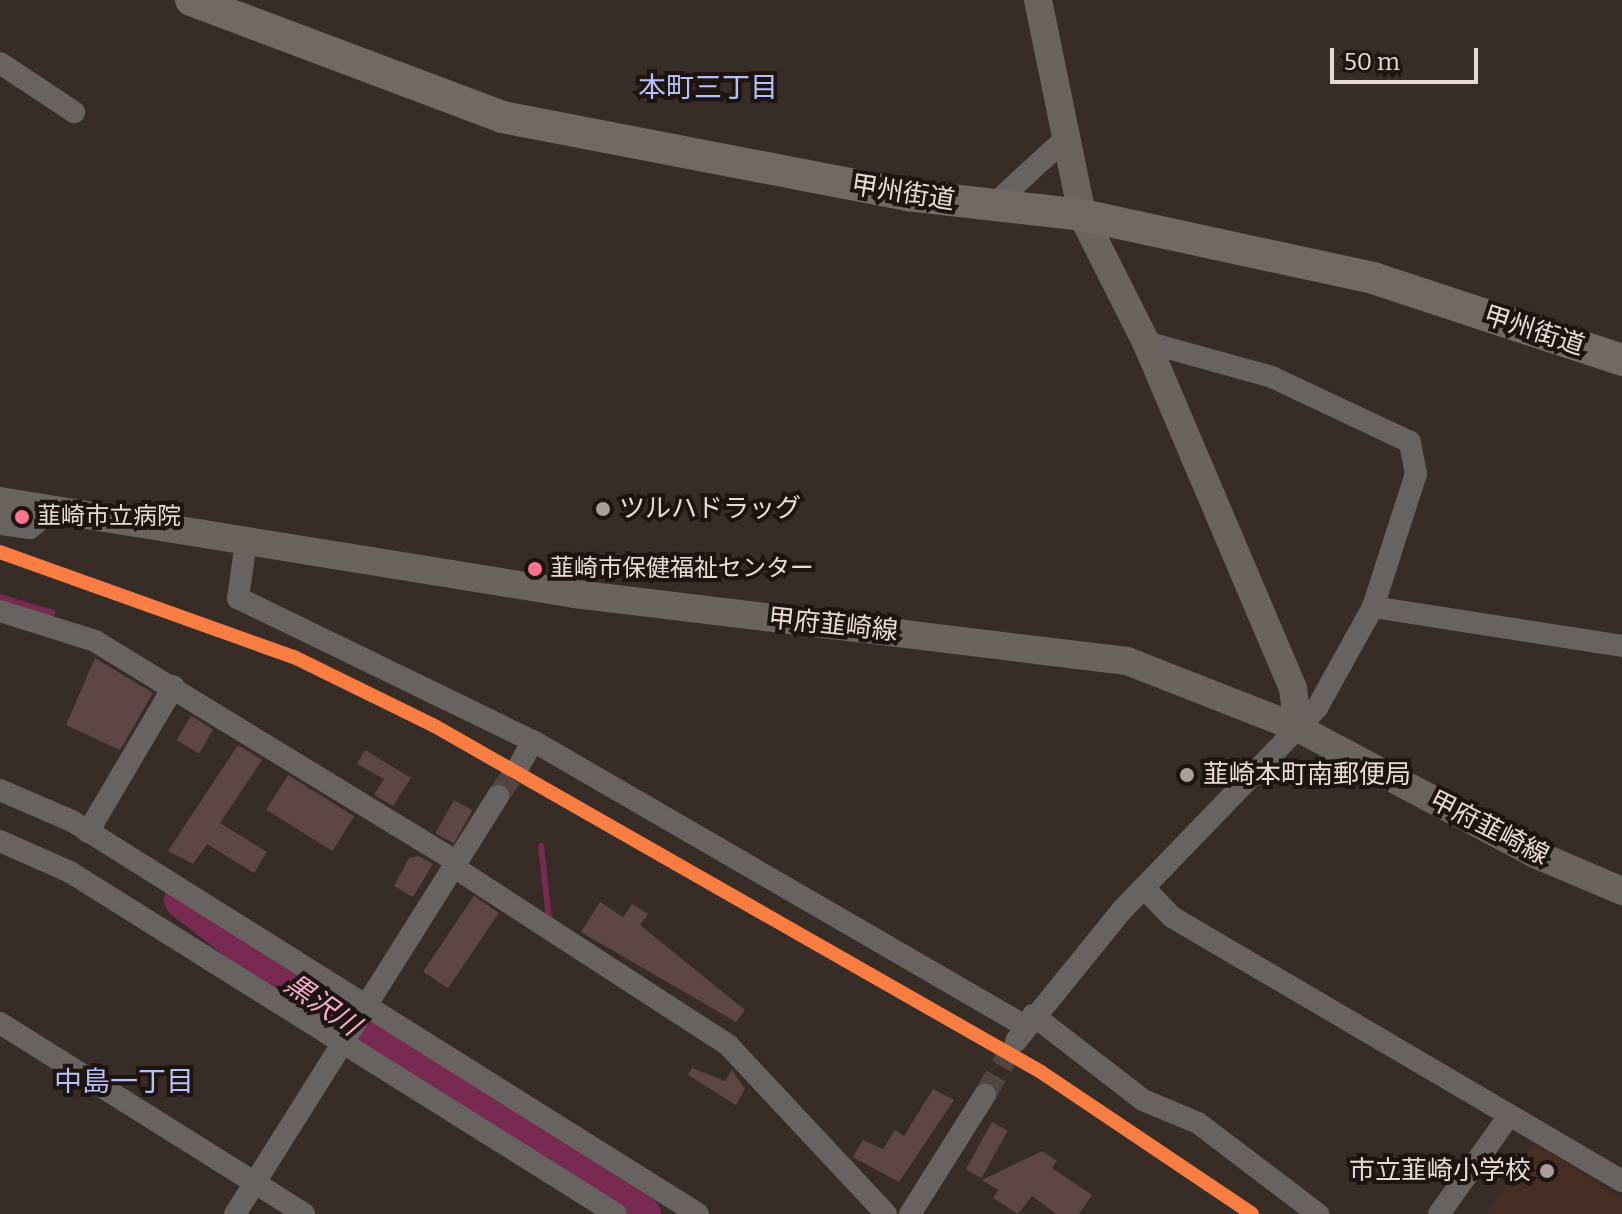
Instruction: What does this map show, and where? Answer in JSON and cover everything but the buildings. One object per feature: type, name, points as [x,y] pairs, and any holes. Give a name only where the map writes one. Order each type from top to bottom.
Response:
[{"type":"highway","name":"甲州街道","points":[[191,0],[502,117],[991,207],[1082,215],[1373,278],[1622,360]]},
{"type":"main road","points":[[1038,0],[1082,215],[1146,342],[1293,688],[1298,728]]},
{"type":"main road","name":"甲府韮崎線","points":[[0,501],[575,594],[1127,661],[1298,728],[1535,854],[1622,891]]},
{"type":"street","points":[[0,63],[74,112]]},
{"type":"street","points":[[991,207],[1065,139]]},
{"type":"street","points":[[1025,1027],[1145,889],[1317,708],[1373,607],[1416,474],[1410,442],[1272,377],[1146,342]]},
{"type":"street","points":[[0,524],[30,528],[55,508]]},
{"type":"street","points":[[246,542],[238,598],[533,741],[1025,1027],[1143,1100],[1198,1123],[1318,1214]]},
{"type":"street","points":[[1373,607],[1622,646]]},
{"type":"street","points":[[0,611],[95,641],[174,686],[455,864],[728,1045],[886,1214]]},
{"type":"street","points":[[88,832],[174,686]]},
{"type":"street","points":[[520,764],[533,741]]},
{"type":"street","points":[[0,790],[88,832],[367,1004],[696,1213]]},
{"type":"street","points":[[235,1214],[498,796]]},
{"type":"street","points":[[0,841],[70,872],[616,1214]]},
{"type":"street","points":[[1145,889],[1172,917],[1622,1181]]},
{"type":"street","points":[[0,1023],[304,1214]]},
{"type":"street","points":[[910,1214],[985,1095]]},
{"type":"street","points":[[1439,1214],[1509,1116]]},
{"type":"shaded area","name":"市立韮崎小学校","points":[[1535,1142],[1622,1199],[1622,1214],[1487,1214]]},
{"type":"waterway","points":[[0,597],[53,613]]},
{"type":"waterway","points":[[541,846],[549,918]]},
{"type":"waterway","name":"黒沢川","points":[[182,900],[312,1001],[643,1214]]},
{"type":"tunnel","points":[[498,796],[520,764]]},
{"type":"tunnel","points":[[985,1095],[1016,1041]]},
{"type":"transit line","points":[[0,552],[294,657],[433,725],[1041,1072],[1252,1214]]},
{"type":"place","name":"ツルハドラッグ","points":[[603,509]]},
{"type":"place","name":"韮崎市立病院","points":[[22,517]]},
{"type":"place","name":"韮崎市保健福祉センター","points":[[535,569]]},
{"type":"place","name":"韮崎本町南郵便局","points":[[1187,775]]},
{"type":"place","name":"市立韮崎小学校","points":[[1547,1171]]},
{"type":"district","name":"本町三丁目","points":[[708,88]]},
{"type":"district","name":"中島一丁目","points":[[124,1082]]}]
